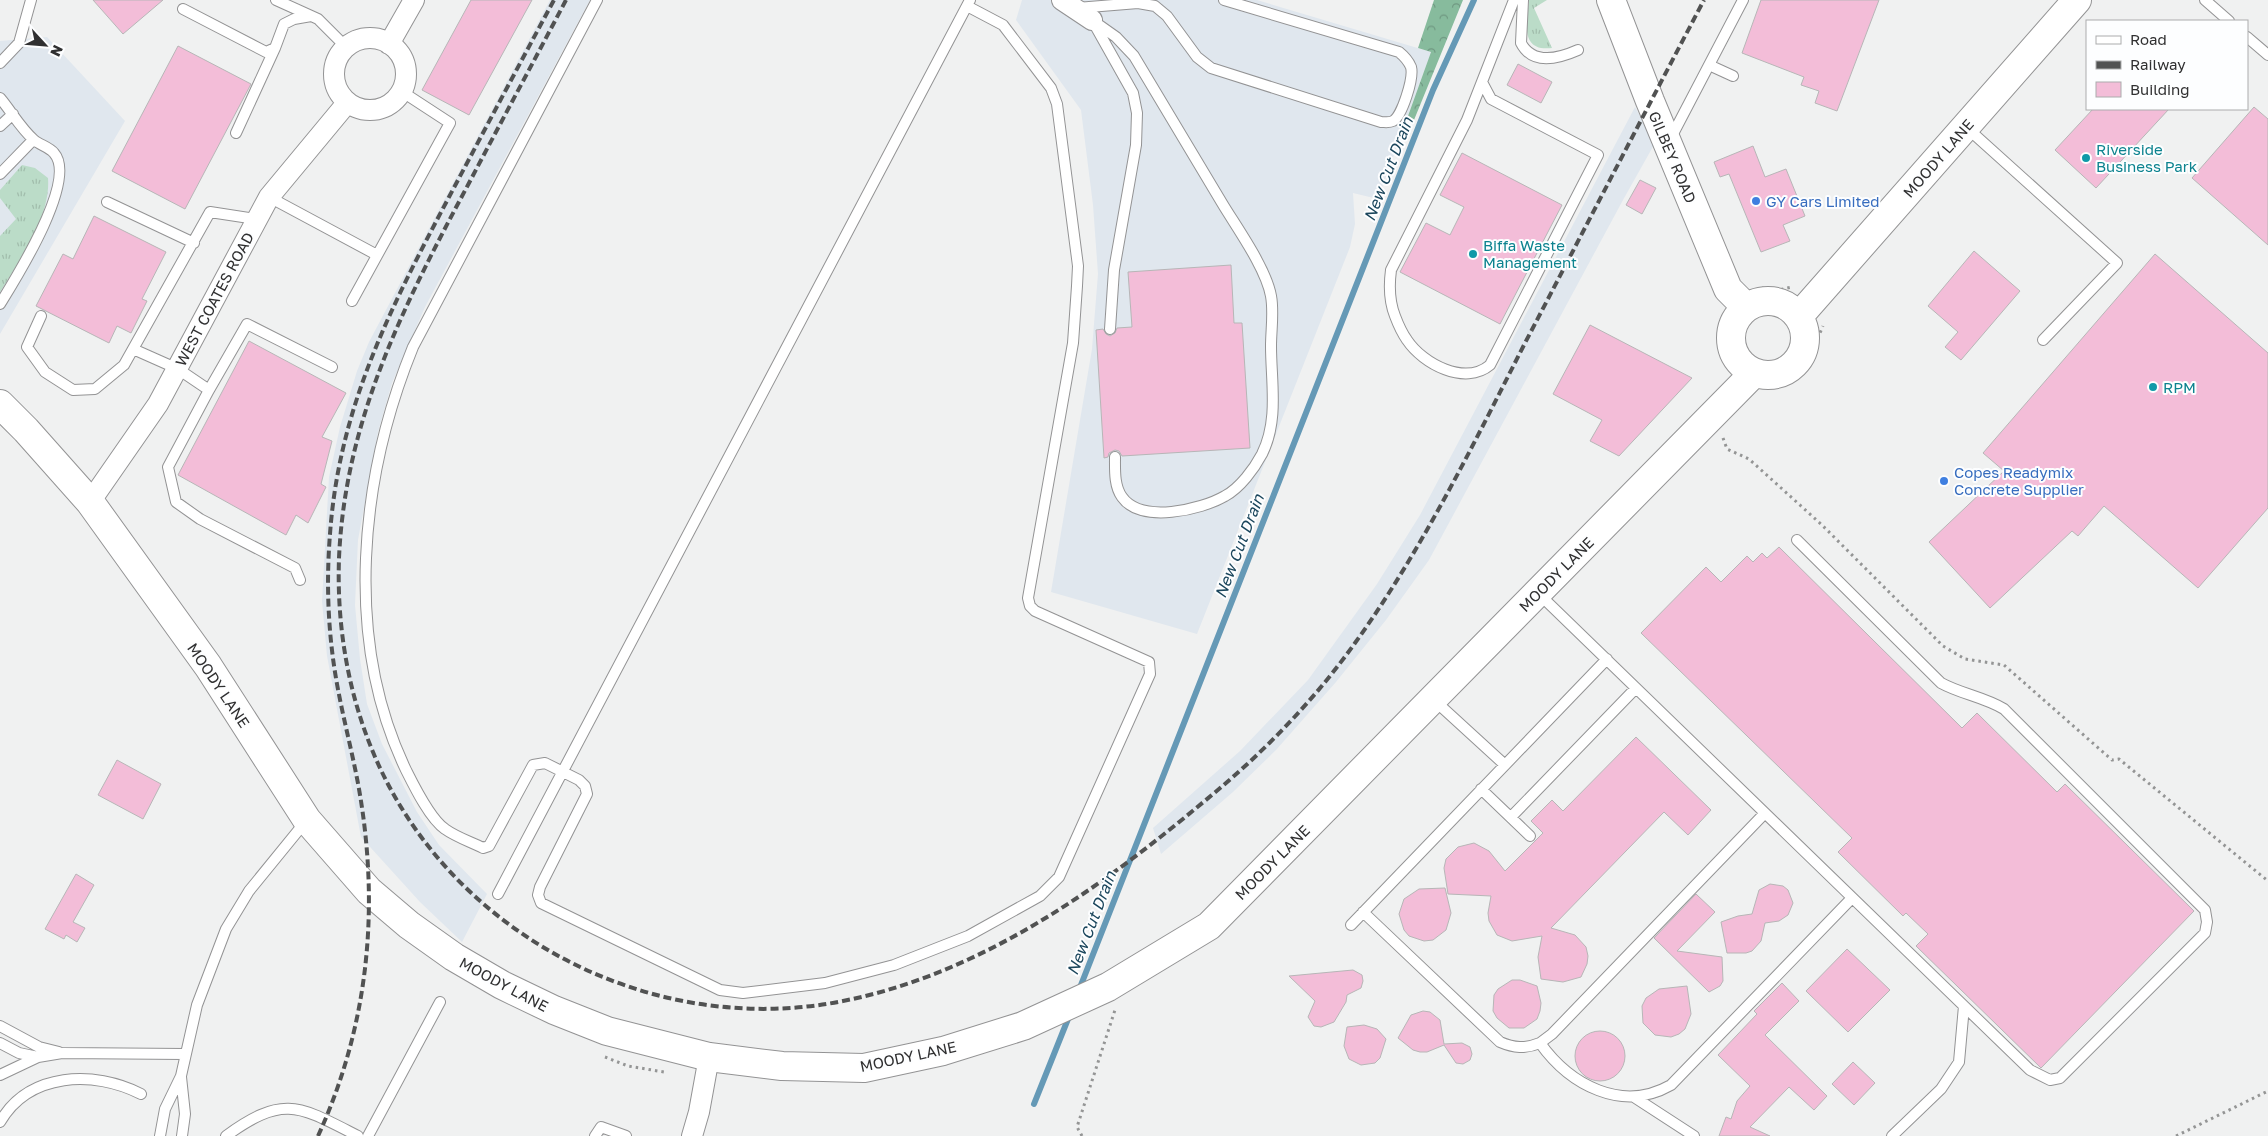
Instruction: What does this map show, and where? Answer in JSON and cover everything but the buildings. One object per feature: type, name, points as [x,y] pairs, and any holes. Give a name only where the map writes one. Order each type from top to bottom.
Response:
[{"type":"street","points":[[389,44],[414,0]]},
{"type":"street","name":"GILBEY ROAD","points":[[1611,0],[1728,289],[1753,298]]},
{"type":"street","name":"MOODY LANE","points":[[1798,316],[2077,0]]},
{"type":"street","points":[[1068,4],[1092,20]]},
{"type":"street","points":[[367,38],[389,44],[397,51],[403,60],[405,76],[401,91],[387,106],[377,110],[366,110],[347,103],[340,95],[334,75],[340,55],[346,47],[367,38]]},
{"type":"street","name":"WEST COATES ROAD","points":[[90,502],[158,404],[269,197],[347,103]]},
{"type":"street","points":[[1753,298],[1754,303],[1773,301],[1786,305],[1798,316],[1804,328],[1805,340],[1801,354],[1794,365],[1784,371],[1772,375],[1754,373],[1743,366],[1734,352],[1731,340],[1732,327],[1738,315],[1753,298]]},
{"type":"street","name":"MOODY LANE","points":[[0,404],[26,430],[90,502],[208,666],[307,820],[369,890],[409,925],[454,957],[502,985],[554,1010],[607,1031],[709,1057],[782,1066],[864,1068],[943,1051],[1023,1026],[1059,1010],[1102,1001],[1108,987],[1209,926],[1754,373]]},
{"type":"street","points":[[692,1136],[699,1112],[709,1057]]},
{"type":"lane","points":[[0,63],[19,43],[31,0]]},
{"type":"lane","points":[[276,0],[311,16],[324,25],[346,47]]},
{"type":"lane","points":[[498,894],[564,772],[969,3],[1003,24],[1051,88],[1057,104],[1078,266],[1073,343],[1028,598],[1030,606],[1149,662],[1150,674],[1059,877],[1040,896],[968,936],[894,965],[825,983],[743,993],[720,990],[541,903],[538,895],[540,887],[587,794],[585,786],[579,780],[564,772],[545,763],[533,765],[488,846],[483,848],[444,829],[418,795],[398,754],[382,706],[370,644],[365,581],[368,514],[382,443],[396,392],[413,347],[597,0]]},
{"type":"lane","points":[[1068,4],[1138,3],[1155,6],[1168,16],[1197,58],[1211,68],[1381,122],[1391,122],[1398,116],[1411,82],[1412,68],[1407,58],[1398,52],[1224,0]]},
{"type":"lane","points":[[1482,82],[1491,99],[1598,155],[1490,365],[1484,371],[1466,374],[1448,372],[1427,360],[1408,341],[1394,315],[1389,287],[1391,270],[1467,120],[1514,0]]},
{"type":"lane","points":[[1523,0],[1521,43],[1524,48],[1545,58],[1558,58],[1578,50]]},
{"type":"lane","points":[[1665,136],[1674,132],[1744,0]]},
{"type":"lane","points":[[2205,0],[2228,20]]},
{"type":"lane","points":[[183,9],[266,52],[275,48]]},
{"type":"lane","points":[[236,133],[284,24],[294,19],[311,16]]},
{"type":"lane","points":[[1092,20],[1133,93],[1137,113],[1136,146],[1114,270],[1110,329]]},
{"type":"lane","points":[[1092,20],[1116,37],[1134,56],[1256,259],[1271,296],[1271,366],[1274,410],[1270,436],[1261,455],[1244,479],[1226,496],[1203,507],[1174,512],[1144,510],[1131,506],[1121,497],[1116,482],[1115,457]]},
{"type":"lane","points":[[2248,38],[2268,55]]},
{"type":"lane","points":[[1709,65],[1733,76]]},
{"type":"lane","points":[[352,301],[450,123],[401,91]]},
{"type":"lane","points":[[0,98],[33,140],[54,153],[60,171],[53,202],[34,245],[0,304]]},
{"type":"lane","points":[[0,126],[13,114]]},
{"type":"lane","points":[[1965,127],[2116,263],[2043,340]]},
{"type":"lane","points":[[0,174],[33,140]]},
{"type":"lane","points":[[269,197],[377,255]]},
{"type":"lane","points":[[107,202],[194,243]]},
{"type":"lane","points":[[41,316],[27,348],[45,372],[72,390],[94,389],[124,365],[210,212],[256,219]]},
{"type":"lane","points":[[300,580],[295,568],[200,519],[176,502],[168,467],[247,324],[332,367]]},
{"type":"lane","points":[[134,349],[178,369],[209,390]]},
{"type":"lane","points":[[1538,592],[2030,1070],[2050,1080],[2060,1078],[2205,933],[2207,922],[2205,910],[2004,709],[1990,701],[1956,691],[1941,683],[1797,540]]},
{"type":"lane","points":[[1351,925],[1607,659]]},
{"type":"lane","points":[[1511,817],[1636,688]]},
{"type":"lane","points":[[1433,699],[1505,765]]},
{"type":"lane","points":[[1482,789],[1530,836]]},
{"type":"lane","points":[[1363,912],[1500,1042],[1514,1048],[1530,1047],[1552,1034],[1765,813]]},
{"type":"lane","points":[[182,1136],[185,1114],[181,1076],[184,1054],[197,1004],[226,929],[249,891],[307,820]]},
{"type":"lane","points":[[1540,1042],[1548,1054],[1564,1070],[1587,1086],[1612,1095],[1634,1097],[1656,1093],[1671,1085],[1852,898]]},
{"type":"lane","points":[[368,1136],[440,1002]]},
{"type":"lane","points":[[1892,1136],[1940,1088],[1958,1062],[1964,1006]]},
{"type":"lane","points":[[0,1026],[39,1046],[62,1053]]},
{"type":"lane","points":[[0,1043],[19,1053],[38,1057]]},
{"type":"lane","points":[[0,1076],[38,1057],[62,1053],[184,1054]]},
{"type":"lane","points":[[160,1136],[165,1109],[181,1076]]},
{"type":"lane","points":[[0,1122],[9,1106],[27,1092],[58,1080],[106,1080],[123,1084],[141,1094]]},
{"type":"lane","points":[[1634,1097],[1694,1136]]},
{"type":"lane","points":[[226,1136],[258,1115],[286,1109],[313,1114],[358,1136]]},
{"type":"lane","points":[[596,1136],[601,1127],[626,1136]]},
{"type":"path","points":[[1753,298],[1795,286]]},
{"type":"path","points":[[1707,421],[1724,438],[1727,449],[1748,459],[1814,518],[1943,646],[1965,659],[2004,665],[2112,760],[2119,759],[2268,881]]},
{"type":"path","points":[[1082,1136],[1076,1127],[1116,1012],[1102,1001]]},
{"type":"path","points":[[602,1056],[628,1066],[667,1072]]},
{"type":"path","points":[[2176,1136],[2268,1091]]},
{"type":"shaded area","points":[[550,0],[590,0],[425,307],[392,383],[378,432],[358,540],[355,605],[360,659],[367,704],[382,744],[417,812],[439,845],[487,894],[462,942],[420,902],[361,837],[327,656],[322,601],[329,477],[340,427],[357,371],[369,342]]},
{"type":"shaded area","points":[[1022,0],[1257,0],[1431,52],[1378,199],[1353,193],[1355,224],[1350,247],[1197,634],[1051,592],[1092,349],[1098,274],[1093,205],[1081,110],[1016,20]]},
{"type":"shaded area","points":[[47,37],[125,121],[0,334],[0,41]]},
{"type":"shaded area","points":[[1635,107],[1655,143],[1429,560],[1386,620],[1336,682],[1276,750],[1233,792],[1161,854],[1153,828],[1240,751],[1308,680],[1377,584],[1420,515]]},
{"type":"green space","points":[[1434,0],[1463,0],[1414,120],[1408,116],[1431,52],[1418,48]]},
{"type":"green space","points":[[1529,0],[1547,0],[1534,8],[1552,48],[1541,48],[1534,45],[1530,40],[1527,33]]},
{"type":"green space","points":[[22,165],[35,168],[48,178],[48,192],[45,207],[33,237],[0,292],[0,236],[16,219],[0,198],[0,190]]},
{"type":"waterway","name":"New Cut Drain","points":[[1079,990],[1433,90],[1474,0]]},
{"type":"waterway","name":"New Cut Drain","points":[[1034,1104],[1070,1014]]},
{"type":"railway","points":[[318,1136],[335,1096],[348,1055],[365,972],[368,929],[369,887],[361,801],[334,665],[329,609],[330,534],[335,488],[344,443],[356,401],[388,318],[449,197],[554,0]]},
{"type":"railway","points":[[566,0],[445,228],[401,318],[382,363],[366,410],[353,458],[344,507],[339,558],[341,620],[350,682],[358,712],[381,769],[395,797],[433,852],[478,899],[530,939],[587,970],[648,993],[712,1006],[777,1009],[843,1001],[895,988],[945,970],[994,947],[1086,892],[1129,861],[1233,777],[1289,723],[1340,664],[1379,608],[1425,534],[1704,0]]},
{"type":"place","name":"Riverside Business Park","points":[[2086,158]]},
{"type":"place","name":"GY Cars Limited","points":[[1756,201]]},
{"type":"place","name":"Biffa Waste Management","points":[[1473,254]]},
{"type":"place","name":"RPM","points":[[2153,387]]},
{"type":"place","name":"Copes Readymix Concrete Supplier","points":[[1944,481]]}]
